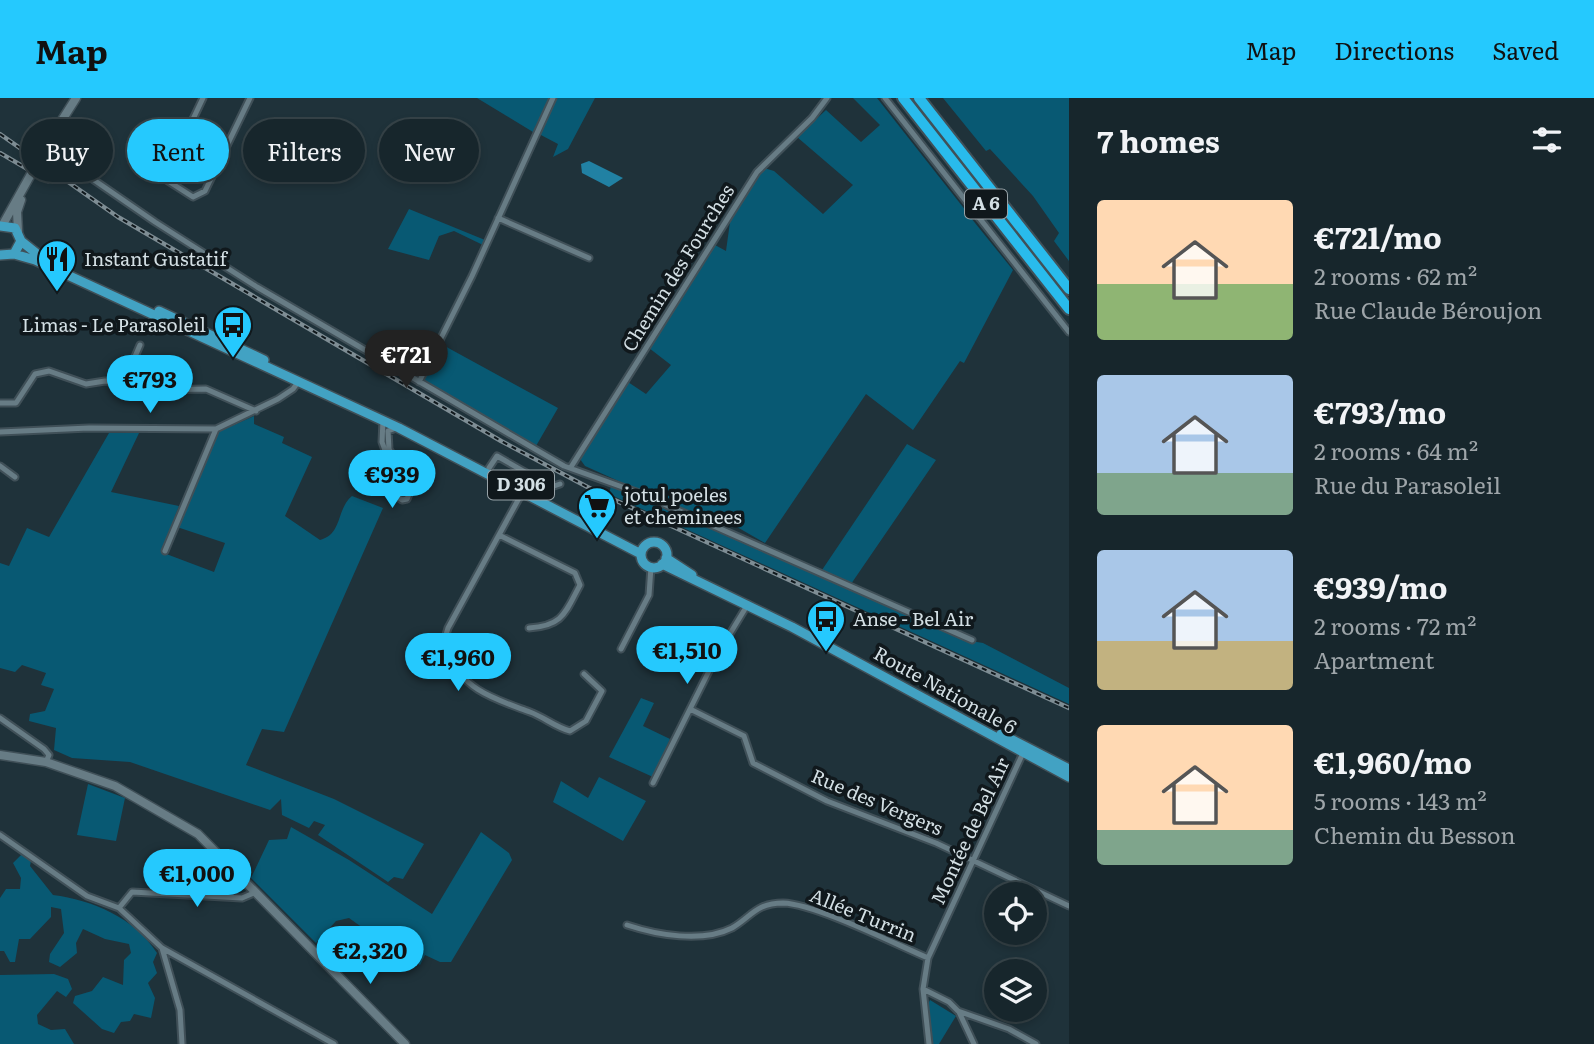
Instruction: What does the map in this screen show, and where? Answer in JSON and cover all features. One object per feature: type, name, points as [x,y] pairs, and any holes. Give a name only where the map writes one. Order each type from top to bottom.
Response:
[{"type":"highway","name":"A 6","points":[[903,98],[1069,309]]},
{"type":"highway","name":"A 6","points":[[919,98],[1069,289]]},
{"type":"main road","points":[[63,119],[76,98]]},
{"type":"main road","points":[[20,236],[11,226],[1,226],[26,182]]},
{"type":"main road","points":[[8,255],[20,236],[17,212],[27,182]]},
{"type":"main road","name":"D 306","points":[[20,236],[38,256],[363,406],[489,468],[642,551]]},
{"type":"main road","name":"D 306","points":[[8,255],[26,256],[383,420],[642,551]]},
{"type":"main road","points":[[650,542],[659,543],[665,549],[664,561],[650,567],[644,562],[642,551],[650,542]]},
{"type":"main road","name":"Route Nationale 6","points":[[664,561],[1069,776]]},
{"type":"main road","points":[[880,674],[1069,769]]},
{"type":"main road","points":[[0,755],[46,762],[115,786],[179,821],[215,848],[234,871],[257,891],[405,1044]]},
{"type":"street","points":[[203,98],[166,176],[168,181],[193,197],[205,191],[250,98]]},
{"type":"street","points":[[419,382],[553,98]]},
{"type":"street","name":"Chemin des Fourches","points":[[571,467],[757,172],[811,118],[827,98]]},
{"type":"street","points":[[885,98],[1069,332]]},
{"type":"street","points":[[97,182],[188,244],[419,382],[571,467],[740,537],[972,640]]},
{"type":"street","points":[[498,218],[589,258]]},
{"type":"street","points":[[0,264],[8,255]]},
{"type":"street","points":[[124,382],[140,345]]},
{"type":"street","points":[[0,403],[16,403],[22,398],[30,379],[39,372],[49,371],[86,384],[124,382],[152,390],[206,389],[256,411]]},
{"type":"street","points":[[0,432],[89,428],[216,429],[256,411],[293,389],[299,381]]},
{"type":"street","points":[[383,420],[382,442],[392,470],[385,488],[402,500],[407,499],[412,487],[389,449],[386,436],[393,428],[399,428]]},
{"type":"street","points":[[164,551],[216,429]]},
{"type":"street","points":[[489,468],[497,457],[551,487],[560,485]]},
{"type":"street","points":[[0,466],[15,477]]},
{"type":"street","points":[[523,491],[445,636],[458,676],[518,710],[530,712],[558,728],[570,731],[586,721],[602,691],[584,674]]},
{"type":"street","points":[[499,535],[575,573],[579,579],[580,585],[558,621],[549,627],[529,628]]},
{"type":"street","points":[[621,649],[649,595],[650,567]]},
{"type":"street","points":[[653,783],[717,655],[748,604]]},
{"type":"street","name":"Rue des Vergers","points":[[690,709],[744,736],[753,762],[827,801],[973,861],[1069,906]]},
{"type":"street","points":[[0,718],[44,749],[49,755],[46,762]]},
{"type":"street","name":"Montée de Bel Air","points":[[929,1044],[923,989],[928,958],[1023,753]]},
{"type":"street","points":[[0,835],[87,896],[119,908],[162,948],[334,1044]]},
{"type":"street","points":[[119,908],[132,892],[242,898],[257,891]]},
{"type":"street","name":"Allée Turrin","points":[[627,925],[647,932],[716,934],[733,927],[753,910],[783,903],[809,910],[928,958]]},
{"type":"street","points":[[162,948],[180,1010],[182,1044]]},
{"type":"street","points":[[923,989],[949,1002],[958,1012],[974,1044]]},
{"type":"street","points":[[958,1012],[1009,1029],[1036,1044]]},
{"type":"shaded area","points":[[477,98],[550,98],[533,132]]},
{"type":"shaded area","points":[[557,98],[595,98],[568,149],[553,157],[558,144],[539,134]]},
{"type":"shaded area","points":[[853,98],[877,98],[966,211],[964,215],[971,218],[1013,270],[964,363],[960,361],[913,430],[866,394],[765,543],[716,515],[701,518],[585,466],[580,459],[628,382],[646,394],[671,365],[649,348],[715,245],[726,251],[730,222],[764,168],[774,171],[823,214],[853,185],[797,137],[826,110],[861,142],[880,125]]},
{"type":"shaded area","points":[[943,98],[1069,98],[1069,261],[1054,241],[1059,233],[1033,196],[990,149],[986,151]]},
{"type":"shaded area","points":[[589,161],[623,178],[609,187],[582,173],[581,164]]},
{"type":"shaded area","points":[[409,209],[485,240],[483,245],[454,231],[439,236],[429,260],[388,249]]},
{"type":"shaded area","points":[[441,344],[558,408],[536,446],[423,380]]},
{"type":"shaded area","points":[[254,416],[254,424],[284,437],[282,443],[312,457],[285,516],[320,540],[336,527],[343,508],[352,496],[383,508],[284,732],[262,729],[246,765],[334,799],[424,844],[403,879],[394,877],[388,882],[318,835],[325,825],[314,821],[309,828],[282,815],[281,799],[270,810],[130,762],[72,758],[54,750],[56,728],[29,721],[30,714],[45,711],[54,689],[41,685],[46,673],[22,665],[15,672],[0,668],[0,563],[9,566],[27,528],[49,537],[109,433],[139,433],[111,492],[179,506],[161,552],[214,572],[225,543],[177,527],[216,433]]},
{"type":"shaded area","points":[[907,444],[936,460],[851,584],[822,570]]},
{"type":"shaded area","points":[[611,486],[971,641],[983,643],[1069,688],[1069,704],[609,494]]},
{"type":"shaded area","points":[[641,698],[654,703],[643,726],[670,739],[653,777],[609,757]]},
{"type":"shaded area","points":[[599,777],[646,801],[623,841],[553,802],[561,781],[588,798]]},
{"type":"shaded area","points":[[88,784],[125,798],[116,841],[77,835]]},
{"type":"shaded area","points":[[291,827],[349,860],[432,914],[481,832],[509,853],[512,860],[451,962],[440,962],[425,955],[420,965],[412,961],[415,951],[405,946],[395,951],[349,918],[336,921],[316,943],[251,878],[269,840],[287,839]]},
{"type":"shaded area","points":[[22,854],[31,861],[30,866],[53,895],[97,906],[125,921],[148,941],[157,953],[153,962],[157,973],[148,983],[155,998],[151,1018],[134,1014],[130,1021],[121,1022],[114,1033],[102,1029],[73,1003],[75,996],[92,991],[103,977],[123,985],[124,960],[131,953],[129,944],[105,939],[83,929],[76,943],[77,953],[60,967],[49,962],[50,954],[64,933],[61,909],[51,907],[51,917],[30,939],[19,939],[15,962],[10,962],[4,951],[0,951],[0,898],[6,889],[20,889],[21,878],[13,863]]},
{"type":"shaded area","points":[[54,974],[68,979],[72,989],[66,997],[57,991],[37,1015],[38,1024],[51,1030],[65,1029],[74,1044],[0,1044],[0,975]]},
{"type":"shaded area","points":[[930,1000],[956,1016],[939,1044],[933,1044],[928,1004]]},
{"type":"railway","points":[[0,134],[118,217],[501,441],[595,491],[1069,708]]},
{"type":"railway","points":[[0,153],[21,165]]},
{"type":"place","name":"Instant Gustatif","points":[[57,293]]},
{"type":"place","name":"Limas - Le Parasoleil","points":[[233,359]]},
{"type":"place","name":"jotul poeles et cheminees","points":[[597,540]]},
{"type":"place","name":"Anse - Bel Air","points":[[826,653]]}]
